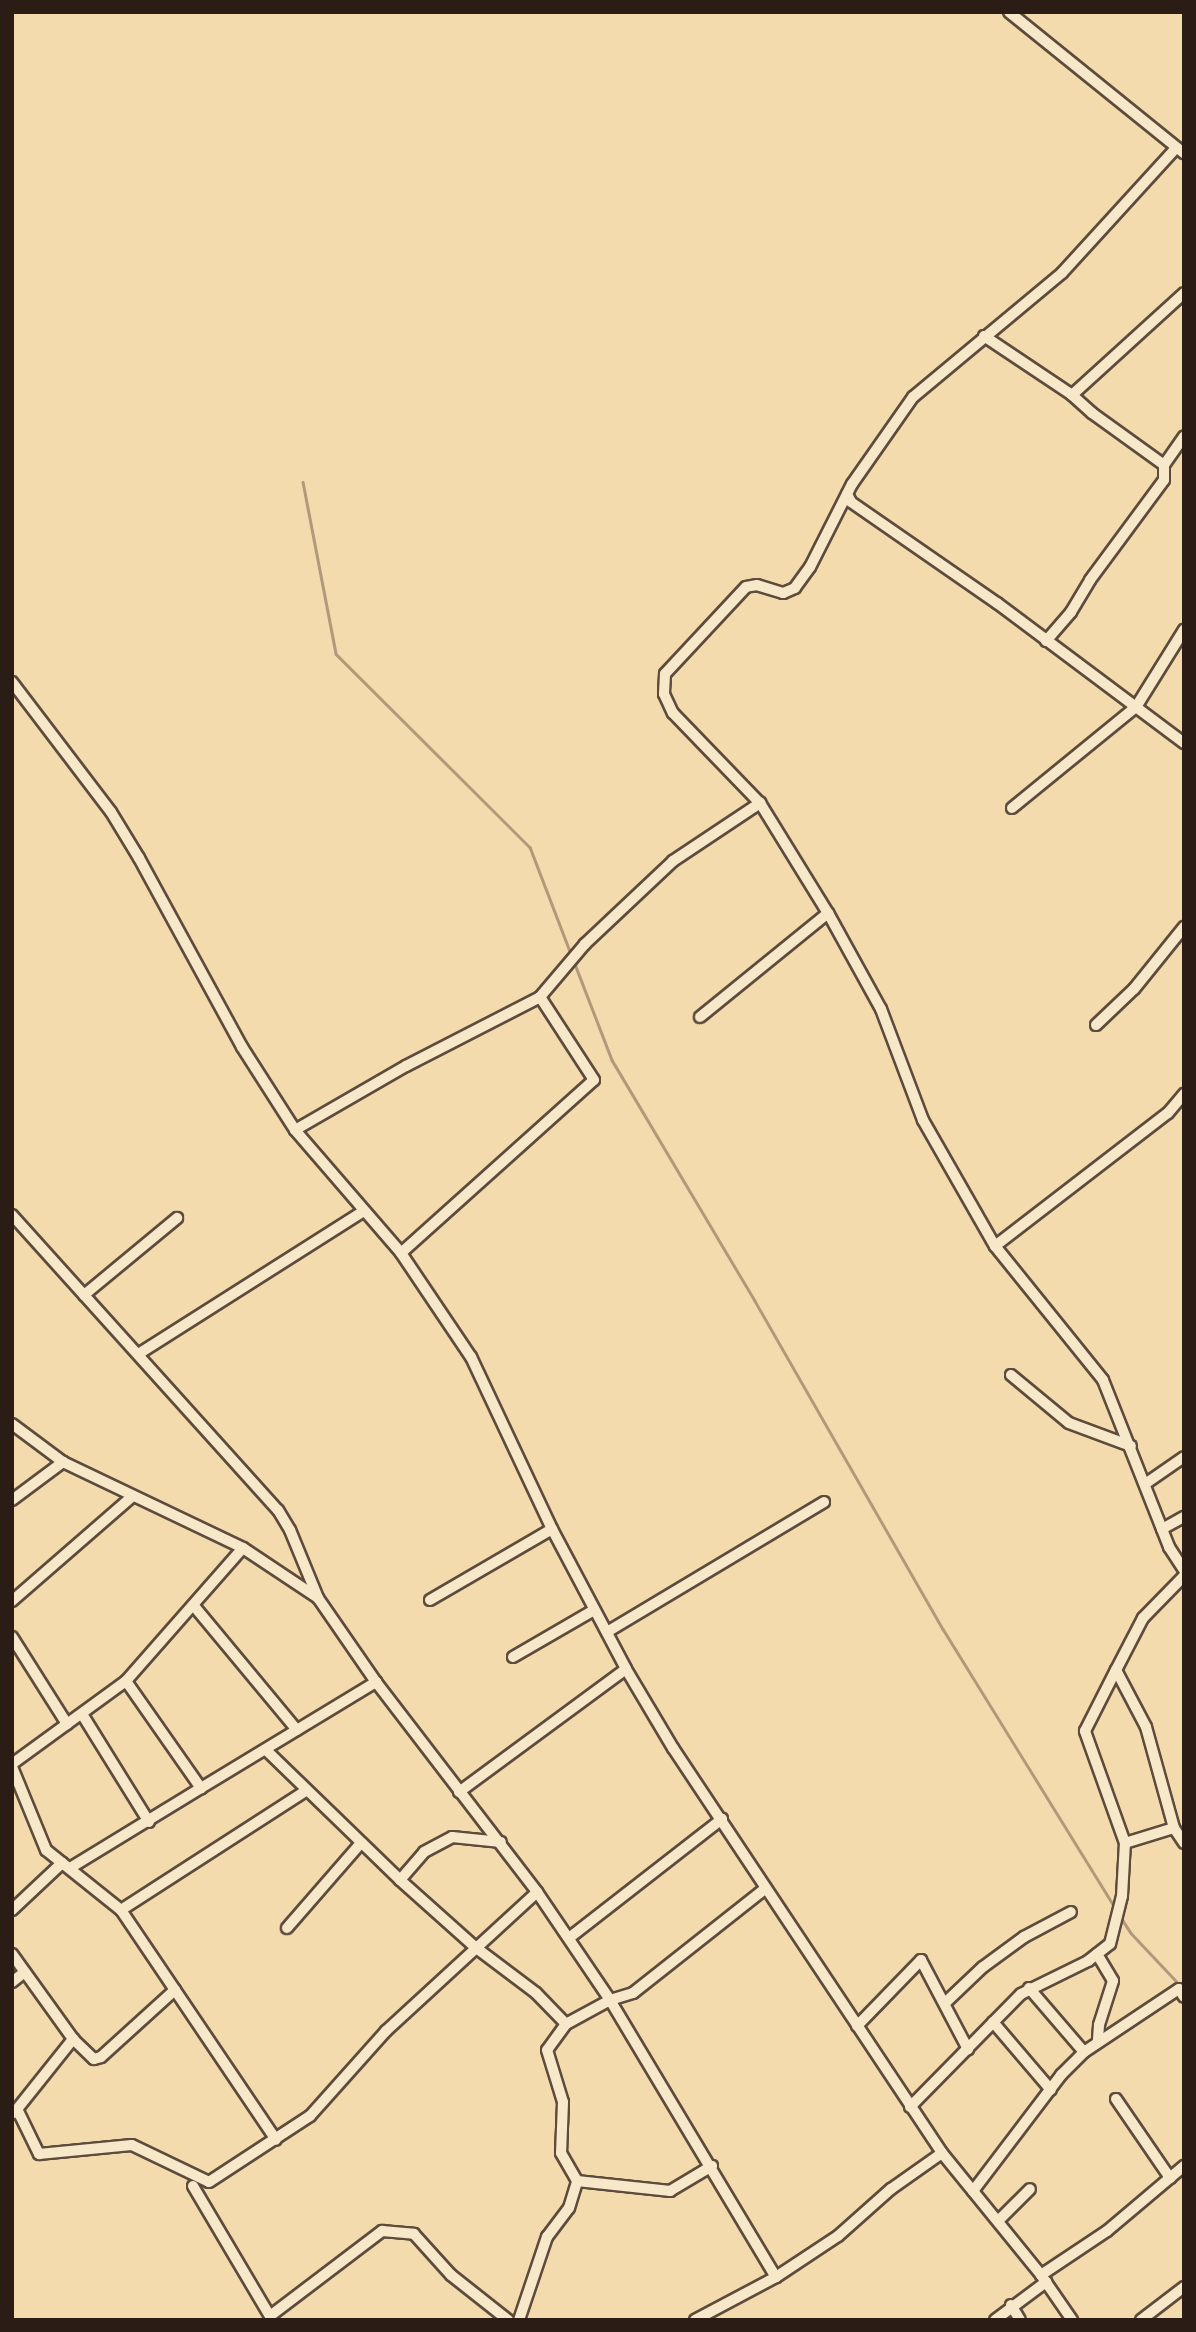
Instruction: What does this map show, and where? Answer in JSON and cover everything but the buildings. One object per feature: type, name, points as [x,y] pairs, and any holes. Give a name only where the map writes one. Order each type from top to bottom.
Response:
[{"type":"street","points":[[1009,12],[1180,151],[1062,273],[913,397],[890,426],[847,495],[795,588],[783,593],[757,585],[746,587],[665,674],[664,694],[673,713],[760,803],[828,913],[881,1009],[923,1120],[995,1247],[1103,1380],[1131,1446],[1168,1547],[1184,1570]]},
{"type":"street","points":[[1072,395],[1184,293]]},
{"type":"street","points":[[984,336],[1072,395],[1092,413],[1164,465]]},
{"type":"street","points":[[1046,641],[1071,612],[1090,580],[1164,480],[1164,465],[1184,436]]},
{"type":"street","points":[[847,495],[851,502],[1184,743]]},
{"type":"street","points":[[1012,808],[1136,707],[1184,630]]},
{"type":"street","points":[[12,682],[118,824],[242,1047],[295,1130],[401,1252],[471,1357],[552,1529],[626,1669],[766,1888],[942,2153],[1044,2278],[1072,2320]]},
{"type":"street","points":[[295,1130],[406,1066],[540,997],[585,944],[673,861],[760,803]]},
{"type":"street","points":[[700,1017],[828,913]]},
{"type":"street","points":[[1096,1025],[1134,989],[1184,927]]},
{"type":"street","points":[[401,1252],[594,1080],[540,997]]},
{"type":"street","points":[[995,1247],[1168,1113],[1184,1094]]},
{"type":"street","points":[[140,1353],[364,1211]]},
{"type":"street","points":[[12,1215],[140,1353],[278,1510],[290,1530],[318,1598],[376,1682],[459,1792],[501,1842],[611,2000],[776,2277]]},
{"type":"street","points":[[84,1295],[177,1218]]},
{"type":"street","points":[[1011,1375],[1069,1423],[1131,1446]]},
{"type":"street","points":[[12,1424],[63,1462],[243,1548],[318,1598]]},
{"type":"street","points":[[1145,1484],[1184,1457]]},
{"type":"street","points":[[12,1500],[63,1462]]},
{"type":"street","points":[[12,1601],[133,1496]]},
{"type":"street","points":[[607,1632],[824,1502]]},
{"type":"street","points":[[1162,1528],[1184,1517]]},
{"type":"street","points":[[430,1600],[552,1529]]},
{"type":"street","points":[[243,1548],[126,1681],[12,1765],[46,1850],[121,1910],[276,2140]]},
{"type":"street","points":[[910,2107],[993,2022],[1030,1989],[1111,1944],[1122,1896],[1125,1843],[1085,1731],[1143,1618],[1184,1576]]},
{"type":"street","points":[[194,1605],[297,1731]]},
{"type":"street","points":[[513,1657],[594,1610]]},
{"type":"street","points":[[12,1637],[67,1724]]},
{"type":"street","points":[[459,1792],[626,1669]]},
{"type":"street","points":[[1116,1670],[1146,1727],[1174,1828],[1184,1843]]},
{"type":"street","points":[[126,1681],[201,1788]]},
{"type":"street","points":[[12,1910],[66,1866],[149,1822],[376,1682]]},
{"type":"street","points":[[82,1714],[149,1822]]},
{"type":"street","points":[[266,1750],[400,1880],[475,1947],[536,1993],[566,2024]]},
{"type":"street","points":[[121,1910],[306,1791]]},
{"type":"street","points":[[569,1938],[722,1819]]},
{"type":"street","points":[[1125,1843],[1174,1828]]},
{"type":"street","points":[[400,1880],[424,1852],[452,1836],[501,1842]]},
{"type":"street","points":[[288,1928],[360,1843]]},
{"type":"street","points":[[519,2320],[547,2237],[569,2208],[577,2181],[561,2153],[563,2102],[547,2050],[566,2024],[611,2000],[633,1993],[766,1888]]},
{"type":"street","points":[[73,2039],[15,2112],[39,2154],[132,2145],[209,2182],[310,2116],[386,2031],[537,1892]]},
{"type":"street","points":[[945,2003],[983,1967],[1024,1937],[1071,1912]]},
{"type":"street","points":[[12,1954],[73,2039],[94,2059],[101,2057],[175,1990]]},
{"type":"street","points":[[1097,1954],[1113,1981],[1099,2025],[1098,2041]]},
{"type":"street","points":[[857,2026],[921,1960],[968,2049]]},
{"type":"street","points":[[12,1982],[25,1972]]},
{"type":"street","points":[[1030,1989],[1084,2052]]},
{"type":"street","points":[[973,2191],[1061,2075],[1084,2052],[1179,1989],[1184,1997]]},
{"type":"street","points":[[993,2022],[1051,2090]]},
{"type":"street","points":[[1116,2099],[1170,2178]]},
{"type":"street","points":[[695,2320],[776,2277],[838,2235],[891,2189],[942,2153]]},
{"type":"street","points":[[577,2181],[670,2192],[712,2166]]},
{"type":"street","points":[[995,2320],[1184,2166]]},
{"type":"street","points":[[193,2186],[270,2316],[382,2231],[414,2234],[451,2275],[508,2320]]},
{"type":"street","points":[[998,2221],[1030,2189]]},
{"type":"street","points":[[1141,2320],[1184,2287]]},
{"type":"street","points":[[1011,2305],[1020,2320]]},
{"type":"waterway","points":[[303,482],[336,654],[530,847],[571,954]]},
{"type":"waterway","points":[[575,964],[612,1060],[755,1301],[943,1629],[1115,1907]]},
{"type":"waterway","points":[[1120,1916],[1131,1933],[1180,1985]]}]
